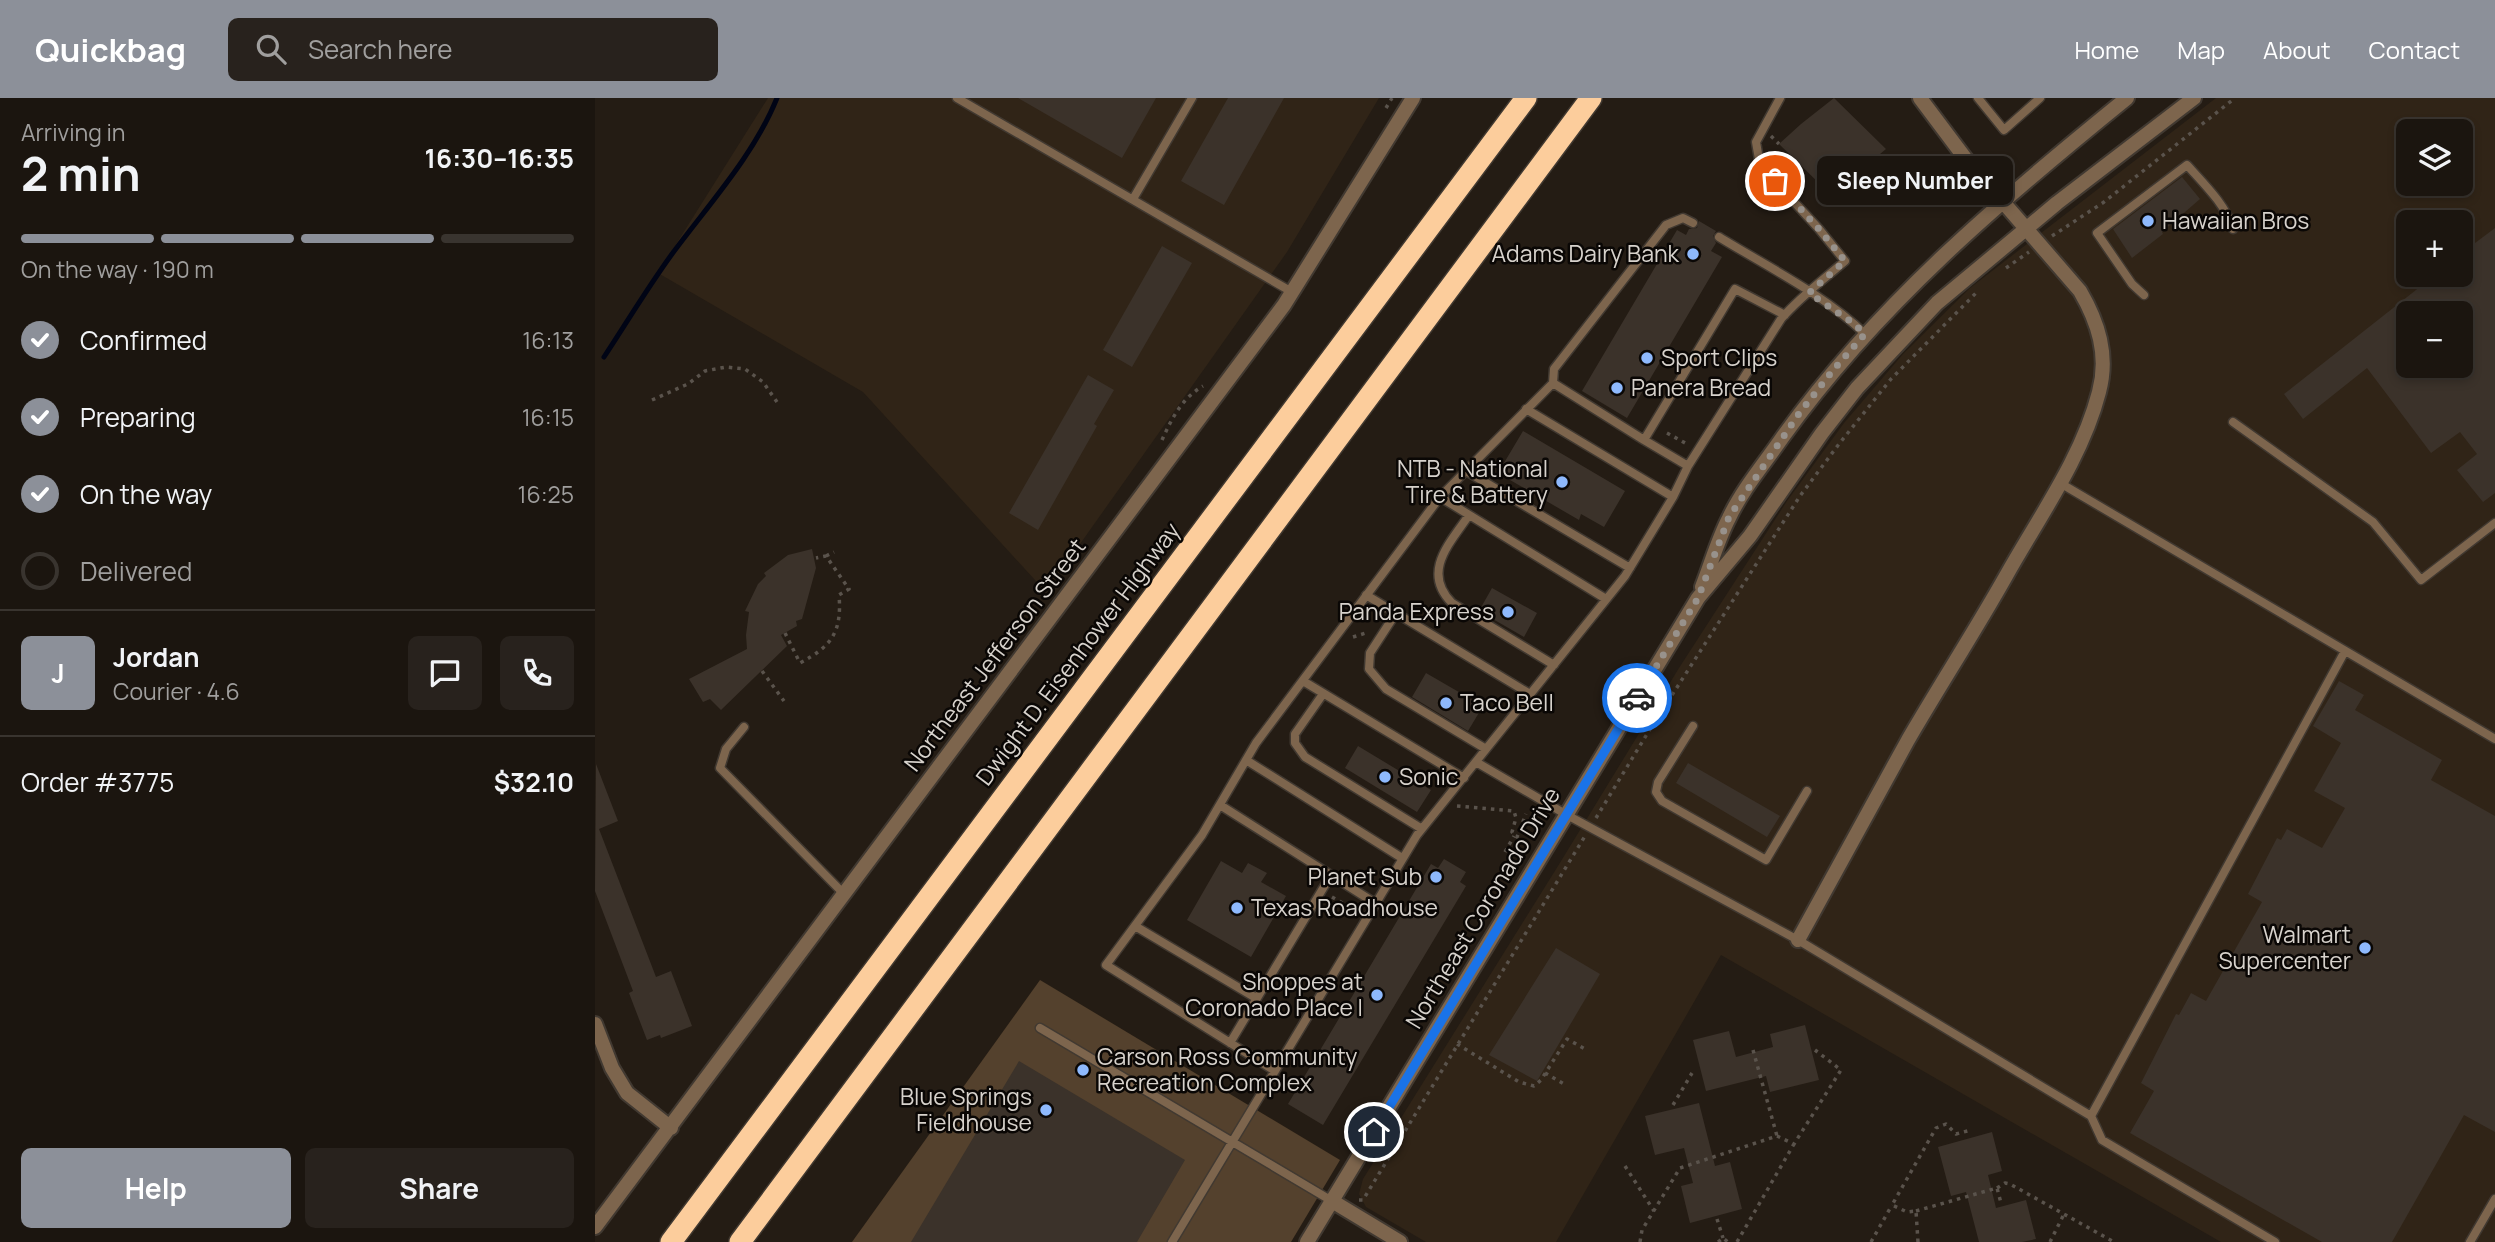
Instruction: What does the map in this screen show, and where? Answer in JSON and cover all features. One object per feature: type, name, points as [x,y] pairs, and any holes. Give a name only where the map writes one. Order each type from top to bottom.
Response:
[{"type":"highway","name":"Dwight D. Eisenhower Highway","points":[[671,1242],[1525,98]]},
{"type":"highway","points":[[740,1242],[1585,106],[1597,98]]},
{"type":"street","name":"Northeast Jefferson Street","points":[[595,1227],[1292,292],[1413,98]]},
{"type":"street","points":[[1798,940],[1909,738],[2060,483],[2099,392],[2103,366],[2101,340],[2094,314],[2080,291],[1965,158],[1920,98]]},
{"type":"street","name":"Northeast Coronado Drive","points":[[1698,598],[1729,517],[1798,415],[1834,369],[1931,267],[2004,200],[2127,98]]},
{"type":"street","name":"Northeast Coronado Drive","points":[[1307,1242],[1698,598],[1750,536],[1822,433],[1866,379],[1937,303],[2026,229],[2194,98]]},
{"type":"street","points":[[595,1024],[612,1069],[627,1093],[671,1128]]},
{"type":"street","points":[[1332,1201],[1400,1242]]},
{"type":"lane","points":[[957,98],[1292,292]]},
{"type":"lane","points":[[1133,199],[1192,98]]},
{"type":"lane","points":[[1173,1242],[1402,858],[1422,829],[1630,568],[1688,467],[1785,315],[1796,302],[1845,261],[1760,165],[1756,142],[1780,98]]},
{"type":"lane","points":[[1977,98],[2004,130],[2040,98]]},
{"type":"lane","points":[[2144,295],[2132,284],[2097,233],[2187,165],[2223,209],[2233,229]]},
{"type":"lane","points":[[1275,1071],[1105,965],[1202,835],[1256,743],[1440,497],[1553,383],[1554,369],[1666,225],[1683,218],[1693,222]]},
{"type":"lane","points":[[1719,237],[1809,293],[1865,334]]},
{"type":"lane","points":[[1644,440],[1735,289],[1785,315]]},
{"type":"lane","points":[[1553,383],[1688,467]]},
{"type":"lane","points":[[1526,409],[1673,497]]},
{"type":"lane","points":[[2233,422],[2373,522],[2421,580],[2495,523]]},
{"type":"lane","points":[[1466,471],[1630,568]]},
{"type":"lane","points":[[2060,483],[2495,739]]},
{"type":"lane","points":[[1440,497],[1606,599]]},
{"type":"lane","points":[[1469,515],[1439,561],[1438,577],[1445,596],[1452,603],[1554,665]]},
{"type":"lane","points":[[1366,595],[1530,694]]},
{"type":"lane","points":[[1396,613],[1370,653],[1369,670],[1385,689],[1486,750]]},
{"type":"lane","points":[[2091,1115],[2345,651]]},
{"type":"lane","points":[[1303,681],[1464,778]]},
{"type":"lane","points":[[1323,694],[1295,734],[1295,743],[1305,757],[1422,829]]},
{"type":"lane","points":[[1693,726],[1658,782],[1656,792],[1662,801],[1766,860],[1807,791]]},
{"type":"lane","points":[[744,727],[726,749],[720,768],[845,894]]},
{"type":"lane","points":[[1246,761],[1402,858]]},
{"type":"lane","points":[[1476,762],[1798,940],[2091,1115],[2102,1140],[2275,1242]]},
{"type":"lane","points":[[1220,805],[1375,903]]},
{"type":"lane","points":[[1230,1043],[1331,875]]},
{"type":"lane","points":[[1135,926],[1256,998]]},
{"type":"lane","points":[[1040,1028],[1332,1201]]},
{"type":"lane","points":[[2470,1242],[2495,1199]]},
{"type":"path","points":[[1380,118],[1392,98]]},
{"type":"path","points":[[2076,220],[2104,202],[2235,98]]},
{"type":"path","points":[[1770,135],[1779,145]]},
{"type":"path","points":[[1996,276],[2017,260]]},
{"type":"path","points":[[1613,789],[1793,508],[1839,444],[1891,379],[1977,292]]},
{"type":"path","points":[[652,401],[688,384],[705,371],[726,367],[745,369],[763,382],[777,402]]},
{"type":"path","points":[[1159,447],[1171,421],[1189,394],[1207,384]]},
{"type":"path","points":[[1667,433],[1690,446]]},
{"type":"path","points":[[816,558],[834,552]]},
{"type":"path","points":[[785,633],[800,663],[823,651],[833,638],[838,622],[839,595],[849,589],[826,556]]},
{"type":"path","points":[[1351,637],[1374,631]]},
{"type":"path","points":[[762,671],[784,701]]},
{"type":"path","points":[[1457,806],[1514,811],[1516,818],[1511,832],[1517,838],[1527,814]]},
{"type":"path","points":[[1505,852],[1514,835]]},
{"type":"path","points":[[1363,1200],[1570,861]]},
{"type":"path","points":[[1332,897],[1360,913]]},
{"type":"path","points":[[1457,1044],[1534,1086],[1567,1039],[1585,1049]]},
{"type":"path","points":[[1753,1050],[1777,1136]]},
{"type":"path","points":[[1737,1242],[1841,1070],[1815,1050]]},
{"type":"path","points":[[1545,1073],[1564,1084]]},
{"type":"path","points":[[1673,1105],[1692,1073]]},
{"type":"path","points":[[1871,1242],[1936,1128],[1946,1124],[1956,1134],[1971,1130]]},
{"type":"path","points":[[1640,1242],[1642,1230],[1679,1168],[1777,1136],[1794,1144]]},
{"type":"path","points":[[1625,1166],[1654,1211]]},
{"type":"path","points":[[1892,1205],[1907,1212],[1916,1212],[1997,1188],[2005,1183],[2114,1242]]},
{"type":"path","points":[[1997,1188],[2001,1203]]},
{"type":"path","points":[[1916,1212],[1918,1242]]},
{"type":"path","points":[[2050,1242],[2064,1214]]},
{"type":"path","points":[[1717,1219],[1723,1238],[1728,1242]]},
{"type":"path","points":[[1718,1242],[1723,1238]]},
{"type":"shaded area","points":[[768,98],[1379,98],[1287,252],[1046,592],[863,392],[658,273]]},
{"type":"shaded area","points":[[2216,98],[2495,98],[2495,1242],[2221,1242],[1721,955],[1556,1242],[1426,1242],[1366,1207],[1359,1194],[1363,1179],[1679,668],[1787,501],[1844,423],[1903,354],[1970,288]]},
{"type":"shaded area","name":"Carson Ross Community Recreation Complex","points":[[1040,980],[1340,1160],[1291,1242],[852,1242]]},
{"type":"building","points":[[1018,98],[1156,98],[1122,158]]},
{"type":"building","points":[[1228,98],[1284,98],[1224,205],[1181,181]]},
{"type":"building","points":[[1834,98],[1886,149],[1831,195],[1779,144]]},
{"type":"building","name":"Hawaiian Bros","points":[[2182,177],[2200,199],[2162,232],[2163,234],[2132,258],[2113,229]]},
{"type":"building","points":[[1699,221],[1716,231],[1713,236],[1716,243],[1711,251],[1722,257],[1627,418],[1582,391],[1677,230],[1686,235],[1689,229],[1697,228]]},
{"type":"building","points":[[2495,228],[2495,493],[2483,502],[2457,470],[2477,454],[2460,432],[2431,453],[2367,368],[2303,419],[2284,394],[2396,306],[2396,378],[2473,378],[2473,301],[2402,301],[2420,287],[2473,287],[2473,240],[2475,243]]},
{"type":"building","points":[[1162,246],[1192,263],[1132,367],[1103,350]]},
{"type":"building","points":[[1088,375],[1114,390],[1094,424],[1097,426],[1038,530],[1009,513]]},
{"type":"building","name":"NTB - National Tire & Battery","points":[[1523,431],[1625,491],[1604,527],[1581,514],[1579,520],[1498,473]]},
{"type":"building","points":[[812,549],[816,568],[802,619],[796,621],[797,626],[781,635],[787,646],[721,710],[710,699],[703,702],[689,679],[747,649],[749,612],[745,611],[758,584],[766,576],[764,573],[788,555]]},
{"type":"building","name":"Panda Express","points":[[1492,588],[1537,613],[1524,637],[1479,611]]},
{"type":"building","name":"Taco Bell","points":[[1426,673],[1483,706],[1468,731],[1412,697]]},
{"type":"building","name":"Walmart Supercenter","points":[[2339,681],[2364,695],[2355,710],[2442,760],[2431,780],[2495,816],[2495,1132],[2464,1115],[2392,1242],[2322,1242],[2130,1133],[2154,1091],[2141,1083],[2176,1014],[2179,1015],[2191,993],[2206,1001],[2262,902],[2248,894],[2277,838],[2281,840],[2287,829],[2322,848],[2345,808],[2314,791],[2341,743],[2313,726]]},
{"type":"building","name":"Sonic","points":[[1358,746],[1431,790],[1417,812],[1345,768]]},
{"type":"building","points":[[1688,763],[1780,816],[1767,837],[1676,783]]},
{"type":"building","points":[[596,764],[618,821],[599,829],[656,977],[671,971],[692,1026],[661,1038],[660,1035],[647,1040],[629,993],[633,991],[595,891]]},
{"type":"building","name":"Shoppes at Coronado Place I","points":[[1444,859],[1466,872],[1460,882],[1466,886],[1323,1125],[1288,1104],[1431,864],[1438,868]]},
{"type":"building","name":"Texas Roadhouse","points":[[1221,861],[1242,873],[1248,863],[1267,873],[1261,882],[1286,896],[1251,957],[1187,920]]},
{"type":"building","points":[[1556,948],[1600,974],[1537,1081],[1489,1055]]},
{"type":"building","points":[[1805,1025],[1819,1080],[1770,1092],[1766,1076],[1706,1091],[1693,1040],[1729,1031],[1736,1057],[1773,1047],[1770,1034]]},
{"type":"building","name":"Blue Springs Fieldhouse","points":[[1019,1061],[1185,1160],[1137,1242],[911,1242]]},
{"type":"building","points":[[1699,1103],[1715,1166],[1730,1162],[1742,1209],[1690,1223],[1681,1186],[1693,1183],[1684,1148],[1655,1155],[1645,1116]]},
{"type":"building","points":[[1992,1132],[2002,1171],[1988,1175],[1996,1208],[2026,1200],[2036,1239],[2022,1242],[1979,1242],[1966,1192],[1951,1196],[1938,1147]]},
{"type":"waterway","points":[[604,357],[663,266],[730,179],[756,139],[777,98]]},
{"type":"way so far","points":[[1637,698],[1698,598],[1729,517],[1798,415],[1865,334],[1809,293],[1845,261],[1775,181]]},
{"type":"place","name":"Sleep Number","points":[[1775,181]]},
{"type":"place","name":"Hawaiian Bros","points":[[2148,221]]},
{"type":"place","name":"Adams Dairy Bank","points":[[1693,254]]},
{"type":"place","name":"Sport Clips","points":[[1647,358]]},
{"type":"place","name":"Panera Bread","points":[[1617,388]]},
{"type":"place","name":"NTB - National Tire & Battery","points":[[1562,482]]},
{"type":"place","name":"Panda Express","points":[[1508,612]]},
{"type":"place","name":"Taco Bell","points":[[1446,703]]},
{"type":"place","name":"Sonic","points":[[1385,777]]},
{"type":"place","name":"Planet Sub","points":[[1436,877]]},
{"type":"place","name":"Texas Roadhouse","points":[[1237,908]]},
{"type":"place","name":"Walmart Supercenter","points":[[2365,948]]},
{"type":"place","name":"Shoppes at Coronado Place I","points":[[1377,995]]},
{"type":"place","name":"Carson Ross Community Recreation Complex","points":[[1083,1070]]},
{"type":"place","name":"Blue Springs Fieldhouse","points":[[1046,1110]]},
{"type":"route","points":[[1374,1132],[1637,698]]}]
